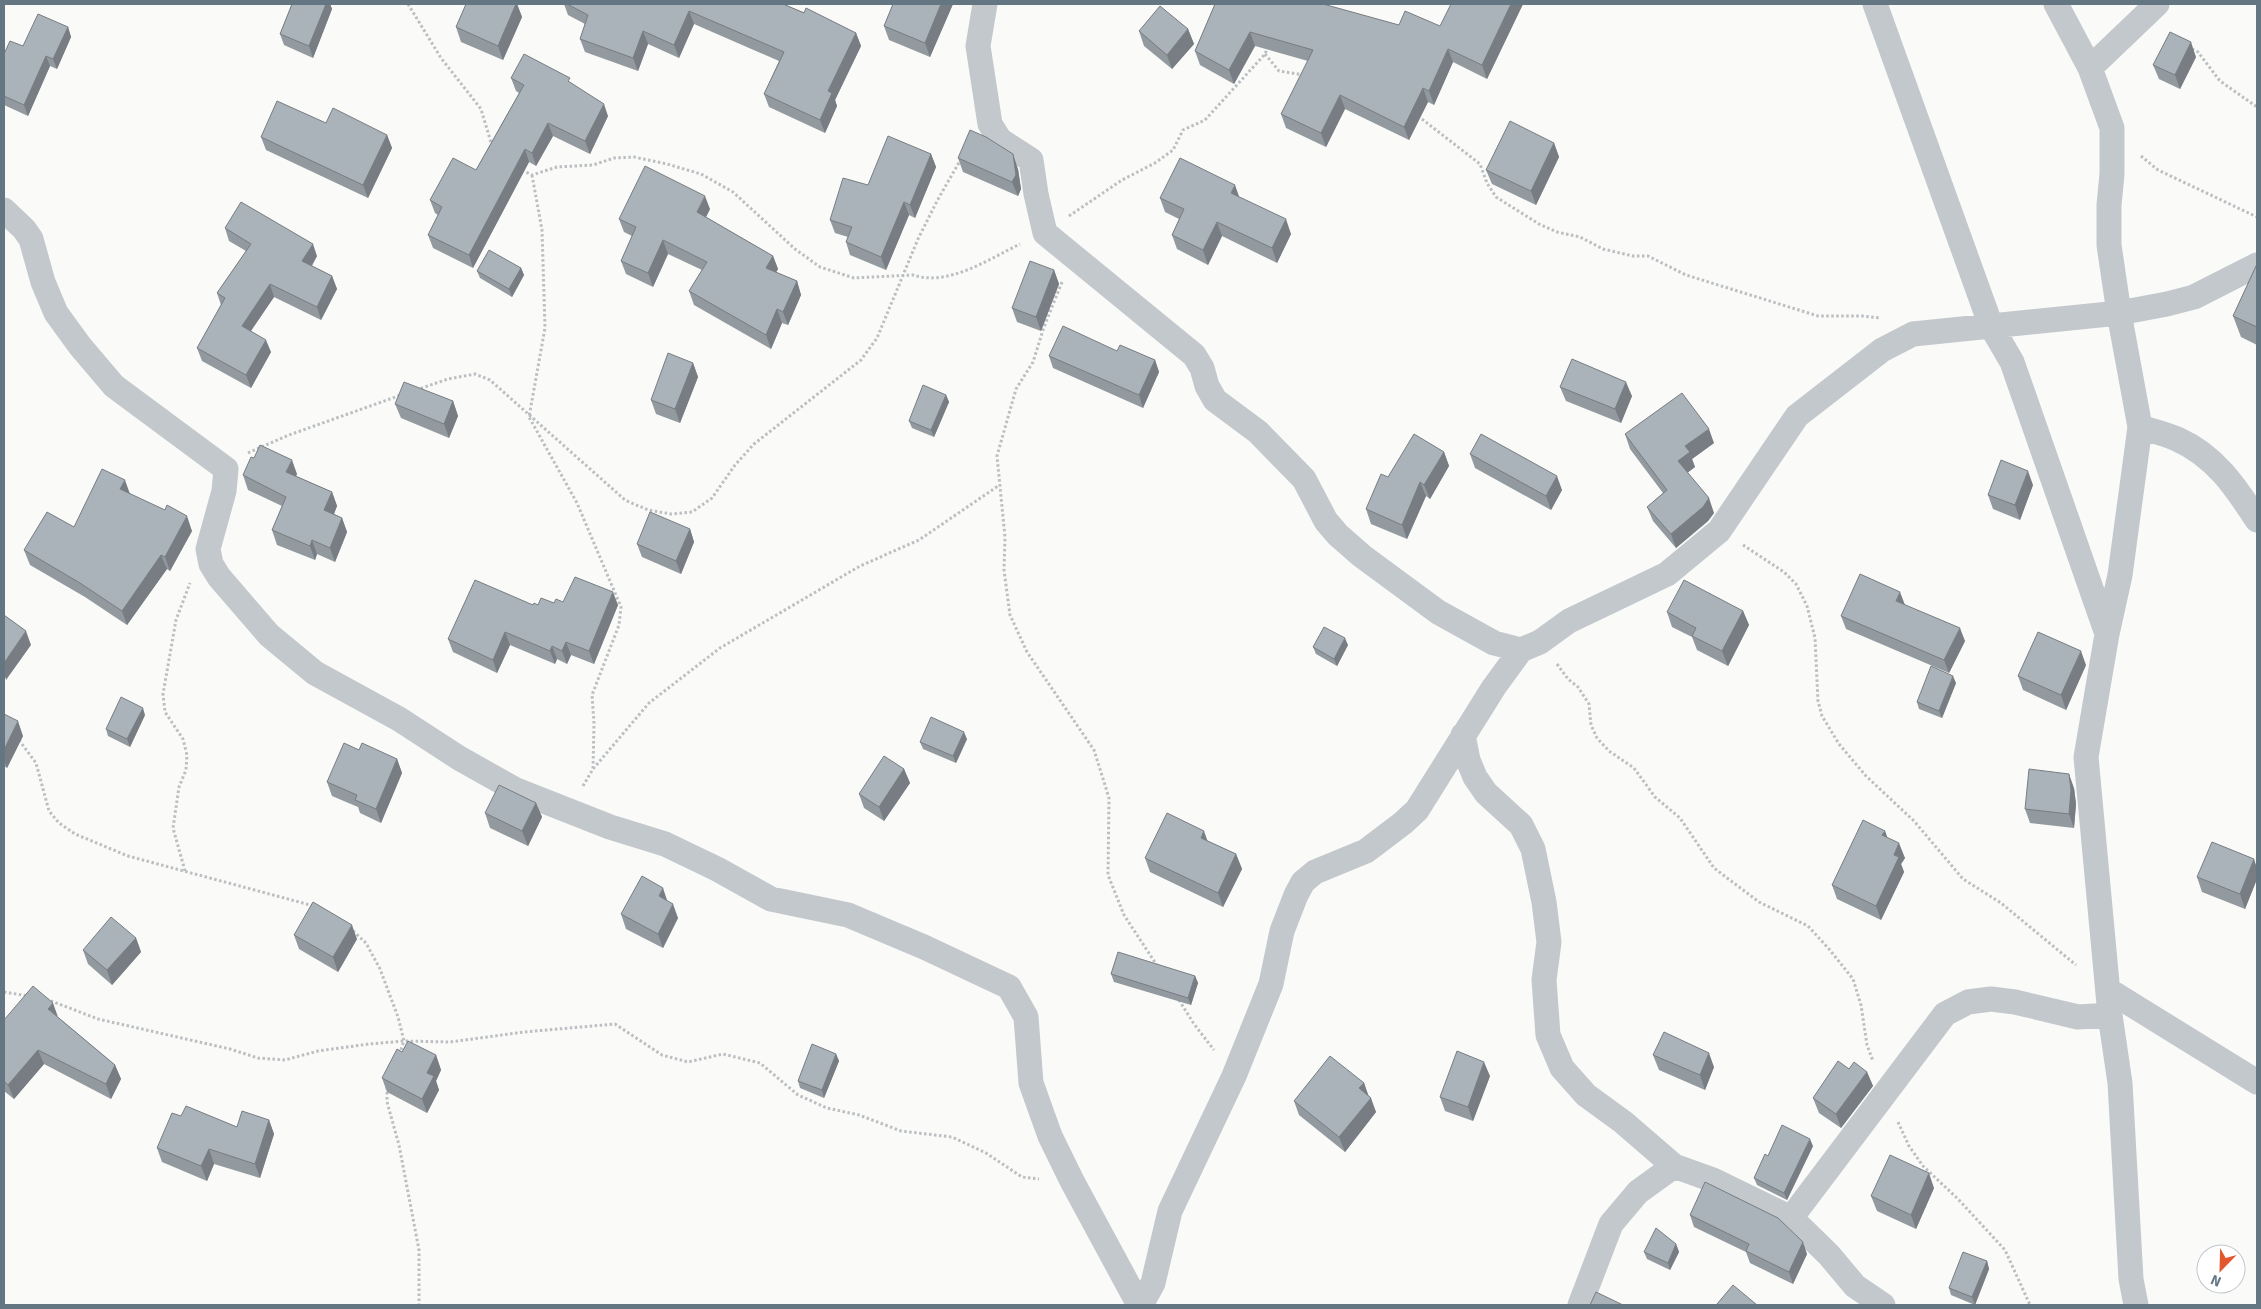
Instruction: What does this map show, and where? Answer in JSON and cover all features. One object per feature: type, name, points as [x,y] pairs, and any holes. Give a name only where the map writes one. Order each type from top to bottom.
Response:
[{"type":"street","points":[[985,4],[978,46],[990,124],[1000,140],[1031,160],[1045,233],[1194,355],[1202,368],[1207,386],[1215,400],[1258,432],[1304,479],[1326,521],[1338,535],[1362,556],[1438,612],[1494,643],[1530,646]]},
{"type":"street","points":[[1875,4],[1991,326],[2012,362],[2107,634]]},
{"type":"street","points":[[2056,4],[2090,68],[2112,128],[2112,174],[2108,205],[2109,245],[2119,314],[2140,427],[2120,574],[2107,634],[2086,757],[2109,1002],[2120,1083],[2131,1279],[2136,1305]]},
{"type":"street","points":[[2090,68],[2157,4]]},
{"type":"street","points":[[4,210],[24,228],[31,240],[43,282],[56,313],[80,346],[108,379],[114,386],[226,469],[224,491],[208,549],[211,564],[219,578],[269,635],[315,673],[399,719],[459,758],[516,790],[610,827],[665,844],[717,869],[771,899],[848,915],[924,947],[1009,988],[1026,1017],[1031,1083],[1050,1136],[1072,1181],[1140,1305]]},
{"type":"street","points":[[1140,1305],[1153,1283],[1170,1211],[1234,1076],[1271,984],[1282,931],[1303,882],[1315,872],[1366,851],[1417,810],[1507,668],[1530,646],[1569,621],[1667,574],[1719,531],[1767,464],[1780,440],[1798,416],[1882,350],[1913,334],[2119,314],[2194,297],[2257,265]]},
{"type":"street","points":[[2140,427],[2177,439],[2206,456],[2226,473],[2257,520]]},
{"type":"street","points":[[1463,735],[1468,760],[1475,777],[1486,793],[1520,824],[1533,849],[1544,902],[1549,942],[1544,980],[1548,1035],[1562,1068],[1586,1095],[1622,1122],[1674,1166],[1713,1180],[1791,1218],[1829,1256],[1855,1286],[1883,1305]]},
{"type":"street","points":[[1791,1218],[1945,1014],[1968,1002],[1991,999],[2015,1002],[2078,1017],[2109,1002]]},
{"type":"street","points":[[2109,1002],[2257,1082]]},
{"type":"street","points":[[1580,1305],[1611,1224],[1638,1192],[1674,1166]]},
{"type":"path","points":[[408,4],[441,58],[481,109],[495,155]]},
{"type":"path","points":[[517,167],[532,175],[557,167],[593,165],[614,158],[634,157],[667,164],[701,174],[733,192],[795,250],[820,267],[854,278],[913,274],[922,278],[954,275],[1045,233],[1122,180],[1155,163],[1173,150],[1183,130],[1205,120],[1265,54],[1271,39]]},
{"type":"path","points":[[2189,47],[2198,52],[2220,81],[2257,107]]},
{"type":"path","points":[[1265,54],[1280,71],[1313,76]]},
{"type":"path","points":[[1416,115],[1480,164],[1486,183],[1496,197],[1539,224],[1557,232],[1580,237],[1603,249],[1633,256],[1648,256],[1686,275],[1721,288],[1799,308],[1818,316],[1879,317],[1913,334]]},
{"type":"path","points":[[226,469],[247,453],[289,435],[448,379],[475,374],[490,380],[625,500],[648,510],[671,514],[692,512],[712,498],[735,465],[754,444],[861,360],[876,338],[902,275],[937,201],[964,153],[990,124]]},
{"type":"path","points":[[2112,128],[2158,170],[2257,217]]},
{"type":"path","points":[[532,175],[542,230],[545,328],[529,416],[577,503],[621,607],[619,625],[606,652],[592,695],[594,723],[593,769]]},
{"type":"path","points":[[1073,255],[1044,327],[1033,362],[1016,389],[997,456],[1005,537],[1004,570],[1010,615],[1028,652],[1094,750],[1109,798],[1108,875],[1124,915],[1160,970]]},
{"type":"path","points":[[569,810],[593,769],[649,703],[720,648],[860,566],[919,540],[999,486]]},
{"type":"path","points":[[1719,531],[1777,567],[1796,584],[1807,606],[1815,638],[1820,708],[1839,744],[1866,776],[1914,821],[1963,879],[2001,903],[2109,1002]]},
{"type":"path","points":[[185,870],[173,828],[179,787],[186,770],[187,755],[183,739],[165,712],[163,694],[176,620],[193,575],[208,549]]},
{"type":"path","points":[[1530,646],[1578,687],[1589,704],[1591,726],[1597,738],[1609,751],[1634,768],[1655,797],[1680,818],[1714,868],[1759,902],[1808,926],[1830,948],[1853,978],[1861,1005],[1867,1044],[1903,1134],[1923,1166],[1958,1199],[2006,1250],[2030,1305]]},
{"type":"path","points":[[17,738],[36,763],[49,811],[59,823],[75,834],[128,856],[319,908]]},
{"type":"path","points":[[346,925],[366,943],[380,969],[398,1017],[404,1041],[399,1058]]},
{"type":"path","points":[[4,992],[30,996]]},
{"type":"path","points":[[1175,993],[1194,1024],[1234,1076]]},
{"type":"path","points":[[39,998],[55,1001],[98,1019],[230,1049],[258,1058],[285,1060],[318,1051],[404,1041],[450,1042],[533,1031],[615,1024],[662,1055],[688,1062],[723,1054],[760,1063],[798,1095],[827,1108],[859,1115],[901,1131],[952,1136],[986,1154],[1022,1177],[1072,1181]]},
{"type":"path","points":[[390,1082],[386,1090],[387,1102],[399,1145],[418,1250],[419,1305]]},
{"type":"building","points":[[292,4],[326,4],[309,46],[280,34]]},
{"type":"building","points":[[466,4],[516,4],[498,46],[456,27]]},
{"type":"building","points":[[567,4],[783,4],[804,13],[806,8],[856,33],[828,91],[832,93],[820,120],[764,94],[784,52],[689,11],[674,45],[643,31],[633,58],[580,39],[588,15]]},
{"type":"building","points":[[893,4],[941,4],[925,43],[884,26]]},
{"type":"building","points":[[1215,4],[1323,4],[1399,25],[1405,11],[1440,26],[1451,4],[1511,4],[1482,65],[1448,49],[1429,91],[1423,88],[1404,127],[1340,95],[1321,133],[1281,114],[1313,50],[1250,32],[1229,70],[1195,51]]},
{"type":"building","points":[[1160,6],[1188,29],[1167,55],[1139,31]]},
{"type":"building","points":[[38,14],[68,27],[53,59],[46,56],[24,105],[4,96],[4,54],[10,41],[23,46]]},
{"type":"building","points":[[2170,32],[2191,42],[2175,75],[2153,65]]},
{"type":"building","points":[[524,54],[570,78],[568,81],[604,104],[585,141],[548,123],[532,153],[525,149],[469,255],[428,235],[442,207],[430,200],[453,158],[476,170],[524,85],[511,78]]},
{"type":"building","points":[[277,101],[326,123],[333,108],[387,135],[363,185],[261,137]]},
{"type":"building","points":[[1510,121],[1554,143],[1531,191],[1486,170]]},
{"type":"building","points":[[970,130],[986,137],[1013,154],[1016,175],[1012,182],[958,158]]},
{"type":"building","points":[[888,136],[931,154],[910,205],[904,202],[881,257],[846,242],[852,227],[830,220],[843,178],[868,185]]},
{"type":"building","points":[[1180,158],[1235,185],[1231,193],[1286,219],[1272,248],[1217,222],[1203,250],[1172,235],[1184,209],[1160,198]]},
{"type":"building","points":[[645,166],[705,196],[697,212],[773,256],[766,268],[797,281],[783,312],[777,309],[766,335],[689,291],[707,262],[663,240],[648,273],[621,261],[636,227],[619,219]]},
{"type":"building","points":[[241,202],[313,244],[302,261],[332,276],[317,307],[270,284],[242,326],[266,340],[246,375],[197,348],[225,298],[217,293],[251,244],[225,228]]},
{"type":"building","points":[[489,250],[521,268],[509,289],[477,271]]},
{"type":"building","points":[[1030,261],[1054,270],[1036,317],[1012,308]]},
{"type":"building","points":[[2257,264],[2257,327],[2233,316]]},
{"type":"building","points":[[1063,326],[1117,351],[1120,345],[1155,360],[1139,395],[1049,356]]},
{"type":"building","points":[[668,353],[693,363],[675,409],[651,400]]},
{"type":"building","points":[[1572,359],[1626,382],[1615,409],[1560,387]]},
{"type":"building","points":[[404,382],[453,401],[444,424],[395,404]]},
{"type":"building","points":[[923,385],[946,395],[931,430],[909,421]]},
{"type":"building","points":[[1682,393],[1709,429],[1685,446],[1690,452],[1678,461],[1709,498],[1703,507],[1671,534],[1647,507],[1667,490],[1625,434]]},
{"type":"building","points":[[1414,434],[1444,452],[1424,485],[1420,482],[1402,525],[1366,509],[1381,474],[1388,477]]},
{"type":"building","points":[[1481,434],[1557,476],[1546,496],[1470,454]]},
{"type":"building","points":[[260,445],[292,460],[286,472],[332,492],[324,510],[342,518],[330,548],[312,540],[310,546],[272,530],[286,497],[243,475],[251,457],[254,458]]},
{"type":"building","points":[[2001,460],[2028,471],[2015,505],[1988,495]]},
{"type":"building","points":[[102,469],[125,480],[120,489],[165,510],[167,505],[187,516],[165,557],[161,555],[122,611],[80,583],[24,550],[47,512],[74,527]]},
{"type":"building","points":[[650,512],[690,529],[676,561],[637,544]]},
{"type":"building","points":[[1860,574],[1900,592],[1896,601],[1960,628],[1944,660],[1841,616]]},
{"type":"building","points":[[575,577],[613,592],[589,651],[566,642],[562,651],[552,646],[550,651],[505,632],[493,660],[448,639],[475,580],[533,605],[534,603],[538,605],[541,598],[554,603],[556,599],[563,602]]},
{"type":"building","points":[[1684,580],[1743,611],[1722,651],[1692,636],[1696,628],[1667,612]]},
{"type":"building","points":[[4,615],[26,631],[4,663]]},
{"type":"building","points":[[1324,627],[1345,638],[1334,659],[1313,647]]},
{"type":"building","points":[[2038,632],[2081,651],[2061,695],[2018,676]]},
{"type":"building","points":[[1931,666],[1953,676],[1939,711],[1917,702]]},
{"type":"building","points":[[121,697],[143,708],[127,739],[106,729]]},
{"type":"building","points":[[4,714],[18,721],[4,750]]},
{"type":"building","points":[[931,717],[964,732],[953,756],[920,742]]},
{"type":"building","points":[[344,743],[359,750],[362,743],[397,759],[376,809],[355,800],[357,795],[327,782]]},
{"type":"building","points":[[884,756],[904,769],[879,807],[859,794]]},
{"type":"building","points":[[2029,769],[2069,774],[2071,790],[2069,814],[2025,809]]},
{"type":"building","points":[[499,785],[536,803],[522,831],[485,813]]},
{"type":"building","points":[[1167,813],[1204,831],[1201,838],[1236,854],[1218,893],[1145,858]]},
{"type":"building","points":[[1863,820],[1885,831],[1882,835],[1899,843],[1894,855],[1899,857],[1876,906],[1832,885]]},
{"type":"building","points":[[2212,842],[2254,859],[2240,894],[2197,877]]},
{"type":"building","points":[[642,876],[663,888],[659,896],[673,904],[658,934],[621,914]]},
{"type":"building","points":[[313,902],[352,925],[333,957],[294,935]]},
{"type":"building","points":[[111,917],[136,938],[107,970],[83,950]]},
{"type":"building","points":[[1118,952],[1195,976],[1188,998],[1111,974]]},
{"type":"building","points":[[33,986],[53,1003],[48,1009],[115,1065],[106,1084],[38,1050],[8,1085],[4,1081],[4,1020]]},
{"type":"building","points":[[1664,1032],[1709,1053],[1700,1075],[1653,1055]]},
{"type":"building","points":[[408,1041],[436,1055],[427,1073],[434,1076],[422,1099],[382,1078],[397,1049],[402,1052]]},
{"type":"building","points":[[812,1044],[836,1054],[822,1090],[798,1081]]},
{"type":"building","points":[[1457,1051],[1484,1062],[1468,1107],[1440,1097]]},
{"type":"building","points":[[1330,1056],[1364,1083],[1359,1088],[1371,1098],[1339,1137],[1294,1101]]},
{"type":"building","points":[[1838,1061],[1849,1069],[1854,1062],[1867,1072],[1836,1114],[1813,1098]]},
{"type":"building","points":[[186,1106],[237,1127],[242,1111],[269,1120],[255,1164],[209,1149],[201,1166],[157,1148],[172,1113],[181,1116]]},
{"type":"building","points":[[1782,1125],[1810,1139],[1784,1193],[1754,1178],[1765,1154],[1768,1156]]},
{"type":"building","points":[[1890,1155],[1929,1173],[1911,1215],[1871,1196]]},
{"type":"building","points":[[1705,1182],[1778,1218],[1803,1242],[1789,1272],[1746,1251],[1749,1244],[1690,1215]]},
{"type":"building","points":[[1656,1228],[1676,1244],[1668,1263],[1644,1252]]},
{"type":"building","points":[[1963,1252],[1987,1261],[1972,1297],[1949,1288]]},
{"type":"building","points":[[1733,1285],[1757,1305],[1717,1304]]},
{"type":"building","points":[[1596,1292],[1623,1305],[1590,1305]]}]
